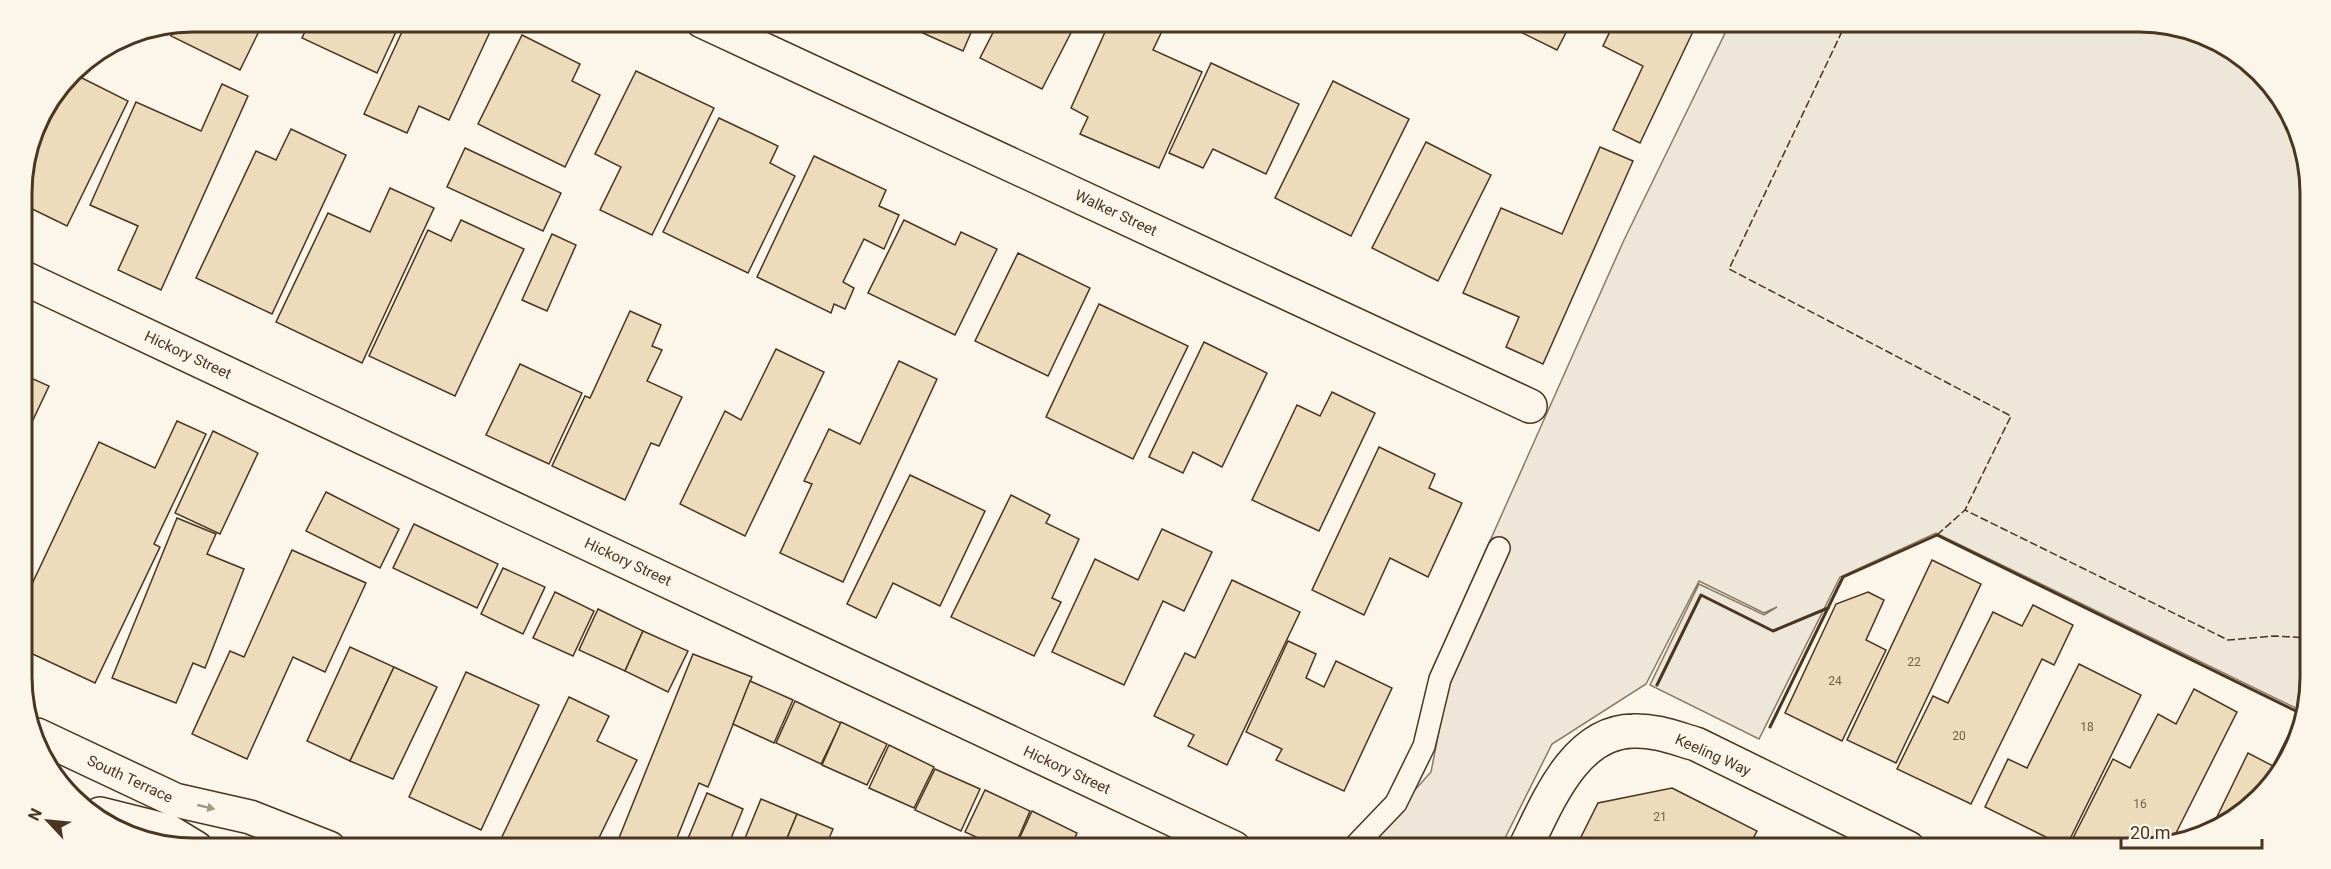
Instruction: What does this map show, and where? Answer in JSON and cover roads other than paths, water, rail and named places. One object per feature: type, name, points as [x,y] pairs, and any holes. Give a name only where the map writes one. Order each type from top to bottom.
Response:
[{"type":"street","name":"Walker Street","points":[[726,32],[1530,406]]},
{"type":"street","name":"Hickory Street","points":[[32,282],[1211,837]]},
{"type":"street","name":"Keeling Way","points":[[1530,837],[1557,785],[1573,764],[1593,744],[1612,734],[1630,731],[1666,735],[1696,744],[1886,837]]},
{"type":"street","name":"South Terrace","points":[[44,738],[175,800],[250,817],[303,838]]},
{"type":"street","points":[[116,818],[168,831],[177,836]]},
{"type":"lane","points":[[1363,837],[1396,803],[1424,746],[1440,679],[1499,548]]}]
